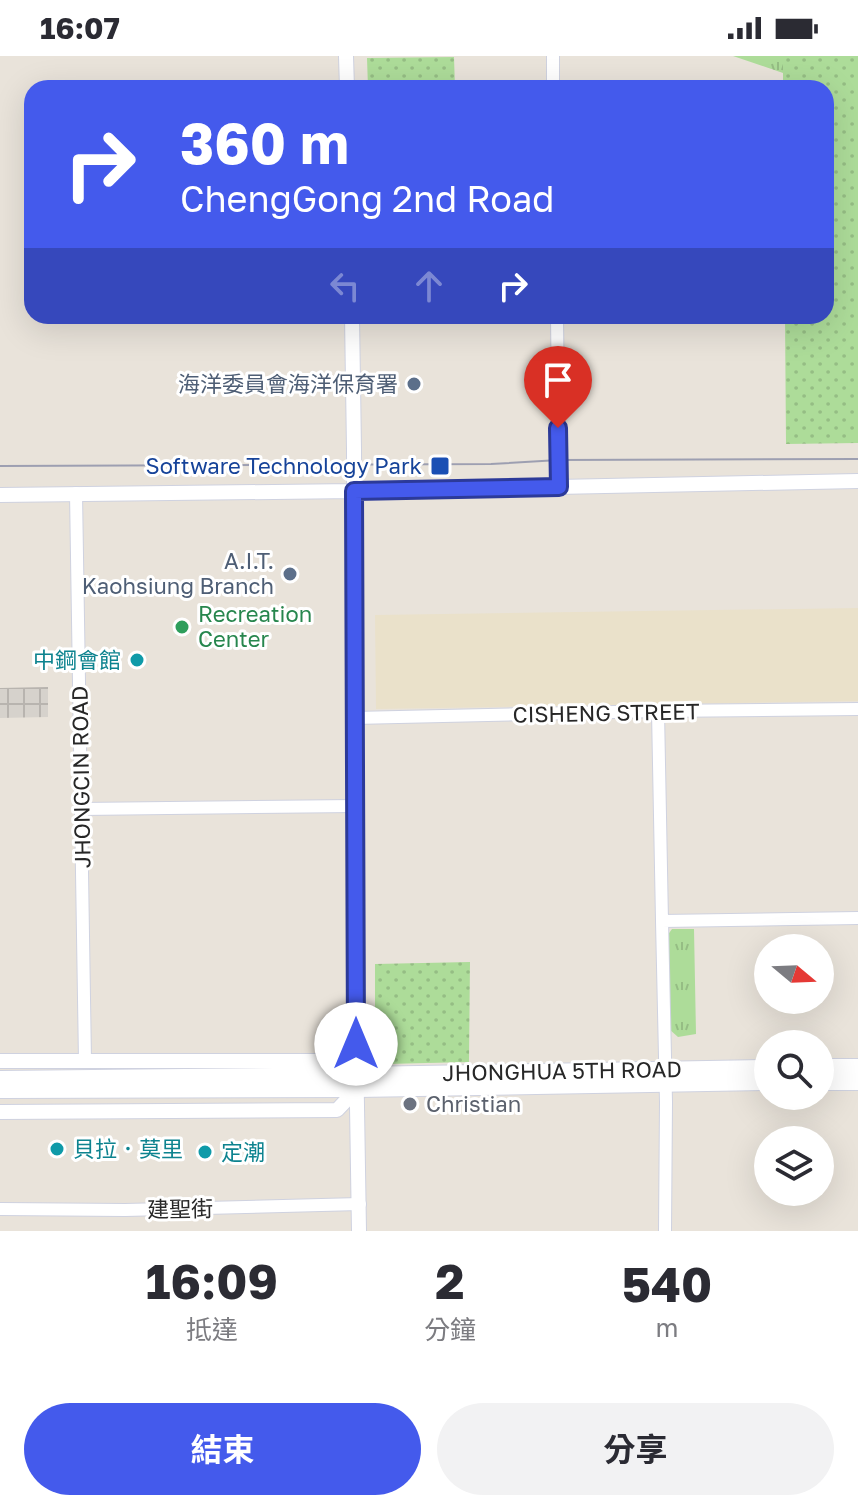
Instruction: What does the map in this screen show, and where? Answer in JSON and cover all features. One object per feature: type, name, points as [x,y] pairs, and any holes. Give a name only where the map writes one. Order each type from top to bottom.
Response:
[{"type":"main road","points":[[834,1067],[858,1067]]},
{"type":"main road","name":"JHONGHUA 5TH ROAD","points":[[0,1090],[666,1076],[754,1069]]},
{"type":"main road","name":"JHONGHUA 5TH ROAD","points":[[666,1076],[754,1081]]},
{"type":"main road","name":"JHONGHUA 5TH ROAD","points":[[0,1079],[357,1082]]},
{"type":"main road","points":[[834,1082],[858,1082]]},
{"type":"street","points":[[346,56],[347,80]]},
{"type":"street","points":[[553,56],[553,80]]},
{"type":"street","points":[[352,324],[359,1231]]},
{"type":"street","points":[[557,324],[559,487]]},
{"type":"street","points":[[0,495],[858,481]]},
{"type":"street","name":"JHONGCIN ROAD","points":[[76,493],[85,1061]]},
{"type":"street","name":"CISHENG STREET","points":[[354,718],[858,709]]},
{"type":"street","points":[[658,711],[666,1076],[665,1231]]},
{"type":"street","points":[[81,809],[355,806]]},
{"type":"street","points":[[662,921],[858,918]]},
{"type":"street","name":"JHONGHUA 5TH ROAD","points":[[0,1061],[337,1061],[357,1082]]},
{"type":"street","points":[[0,1112],[337,1110],[357,1082]]},
{"type":"street","name":"建聖街","points":[[0,1209],[140,1210],[360,1204]]},
{"type":"shaded area","points":[[858,608],[858,701],[376,709],[375,615]]},
{"type":"shaded area","points":[[48,687],[48,717],[0,718],[0,688]]},
{"type":"green space","points":[[733,56],[783,56],[783,73]]},
{"type":"green space","points":[[783,56],[858,56],[858,443],[786,444],[785,324],[834,324],[834,80],[783,80]]},
{"type":"green space","points":[[454,57],[455,80],[368,80],[367,58]]},
{"type":"green space","points":[[672,929],[694,929],[696,1034],[678,1037],[669,1029],[667,936]]},
{"type":"green space","points":[[470,962],[469,1062],[386,1064],[375,1049],[375,964]]},
{"type":"tram line","points":[[0,466],[858,459]]},
{"type":"place","name":"海洋委員會海洋保育署","points":[[414,384]]},
{"type":"place","name":"Software Technology Park","points":[[440,466]]},
{"type":"place","name":"A.I.T. Kaohsiung Branch","points":[[290,574]]},
{"type":"place","name":"Recreation Center","points":[[182,627]]},
{"type":"place","name":"中鋼會館","points":[[137,660]]},
{"type":"place","name":"Christian","points":[[410,1104]]},
{"type":"place","name":"貝拉．莫里","points":[[57,1149]]},
{"type":"place","name":"定潮","points":[[205,1152]]},
{"type":"route","points":[[356,1044],[354,491],[559,487],[558,428]]}]
